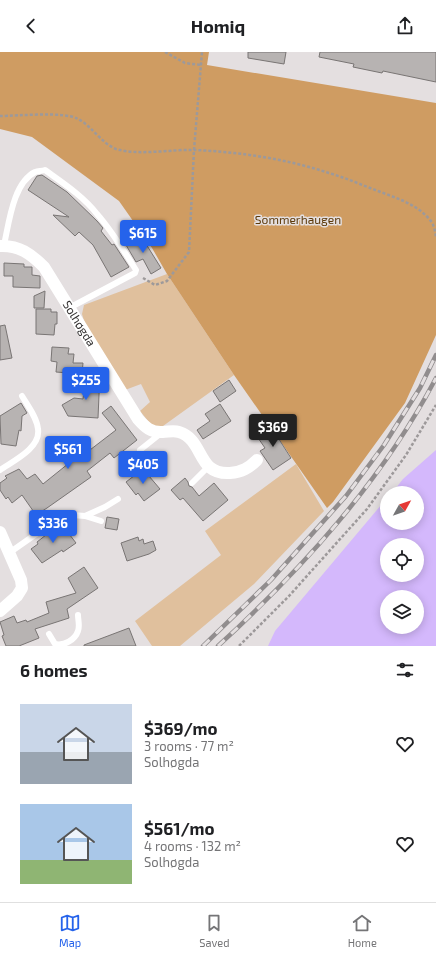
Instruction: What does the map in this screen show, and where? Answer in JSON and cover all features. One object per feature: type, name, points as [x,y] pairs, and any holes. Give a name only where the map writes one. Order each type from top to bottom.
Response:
[{"type":"street","name":"Solhøgda","points":[[2,246],[20,249],[34,257],[44,267],[138,419],[147,429],[163,432],[179,432],[189,438],[210,469],[214,471],[229,473],[246,470],[257,460]]},
{"type":"street","points":[[0,532],[21,580],[22,588],[17,596],[0,611]]},
{"type":"lane","points":[[2,246],[15,196],[25,181],[36,172],[45,170],[83,199],[97,213],[136,270],[135,273],[69,308]]},
{"type":"lane","points":[[0,470],[34,446],[38,439],[38,428],[22,396]]},
{"type":"lane","points":[[140,450],[163,432]]},
{"type":"lane","points":[[192,483],[206,469],[206,463]]},
{"type":"lane","points":[[85,516],[118,499]]},
{"type":"lane","points":[[9,553],[49,526],[60,514],[85,516],[101,521]]},
{"type":"lane","points":[[49,634],[55,644],[69,642],[78,632],[78,615]]},
{"type":"path","points":[[165,52],[185,63],[201,65]]},
{"type":"path","points":[[135,273],[155,285],[167,281],[189,252],[194,150],[202,52]]},
{"type":"path","points":[[0,116],[71,116],[85,123],[105,141],[116,148],[137,152],[194,150],[223,152],[282,160],[301,165],[343,178],[410,204],[430,220],[433,224],[436,237]]},
{"type":"path","points":[[239,646],[289,596],[367,509],[406,455],[436,405]]},
{"type":"shaded area","points":[[167,274],[234,375],[163,426],[153,427],[140,411],[150,402],[141,384],[125,390],[85,324],[82,314],[84,305]]},
{"type":"shaded area","points":[[436,450],[436,646],[268,646],[275,631],[380,506],[380,530],[424,530],[424,486],[398,486],[403,479]]},
{"type":"shaded area","points":[[296,464],[324,511],[254,584],[180,646],[152,646],[135,621],[221,555],[205,531]]},
{"type":"green space","name":"Sommerhaugen","points":[[0,52],[209,52],[207,65],[436,103],[436,335],[405,403],[333,502],[327,508],[234,375],[167,274],[152,248],[119,201],[32,137],[0,129]]},
{"type":"building","points":[[248,52],[286,52],[284,64],[248,58]]},
{"type":"building","points":[[320,52],[436,52],[436,82],[383,71],[382,73],[353,67],[354,64],[319,57]]},
{"type":"building","points":[[42,175],[67,192],[97,221],[103,228],[101,231],[112,245],[114,244],[129,267],[111,277],[93,245],[79,232],[75,236],[53,215],[69,217],[28,190],[37,176]]},
{"type":"building","points":[[141,236],[161,268],[151,274],[143,259],[136,262],[126,245]]},
{"type":"building","points":[[4,263],[24,264],[24,267],[32,267],[32,275],[40,276],[40,288],[13,287],[13,276],[4,276]]},
{"type":"building","points":[[45,291],[44,308],[34,308],[34,296]]},
{"type":"building","points":[[36,309],[51,309],[51,312],[57,312],[57,324],[55,324],[54,335],[36,334]]},
{"type":"building","points":[[5,325],[12,358],[0,360],[0,326]]},
{"type":"building","points":[[52,347],[69,348],[68,354],[74,354],[73,363],[83,363],[82,374],[56,372],[57,362],[51,361]]},
{"type":"building","points":[[100,372],[98,418],[68,416],[62,405],[74,398],[83,399],[85,382]]},
{"type":"building","points":[[229,380],[236,391],[220,402],[213,391]]},
{"type":"building","points":[[21,403],[27,413],[22,416],[21,431],[19,430],[16,446],[1,444],[0,416]]},
{"type":"building","points":[[220,404],[231,421],[203,439],[197,430],[210,421],[205,414]]},
{"type":"building","points":[[111,406],[137,440],[114,458],[110,453],[87,471],[91,477],[36,515],[22,495],[12,503],[8,497],[6,499],[0,490],[0,483],[7,478],[5,476],[19,469],[27,479],[35,474],[43,484],[84,451],[86,453],[116,430],[102,413]]},
{"type":"building","points":[[268,426],[271,431],[273,430],[291,458],[273,470],[260,451],[265,448],[256,435]]},
{"type":"building","points":[[143,469],[160,489],[144,501],[138,493],[136,495],[126,482]]},
{"type":"building","points":[[185,478],[189,486],[192,487],[199,496],[214,483],[228,500],[203,521],[183,498],[180,500],[171,490]]},
{"type":"building","points":[[107,517],[119,519],[117,530],[105,528]]},
{"type":"building","points":[[63,526],[76,543],[42,563],[31,549],[51,531],[53,534]]},
{"type":"building","points":[[138,537],[139,541],[143,539],[144,544],[153,541],[156,550],[149,554],[127,561],[121,543]]},
{"type":"building","points":[[84,567],[98,588],[67,609],[69,618],[35,629],[39,638],[19,646],[6,646],[2,636],[4,635],[0,622],[14,616],[17,623],[26,620],[27,622],[49,613],[46,602],[76,593],[68,578]]},
{"type":"building","points":[[129,628],[136,646],[84,646],[84,645]]},
{"type":"railway","points":[[203,646],[271,580],[346,496],[384,445],[420,388],[436,355]]},
{"type":"railway","points":[[218,646],[280,586],[339,521],[391,452],[415,416],[436,378]]}]
